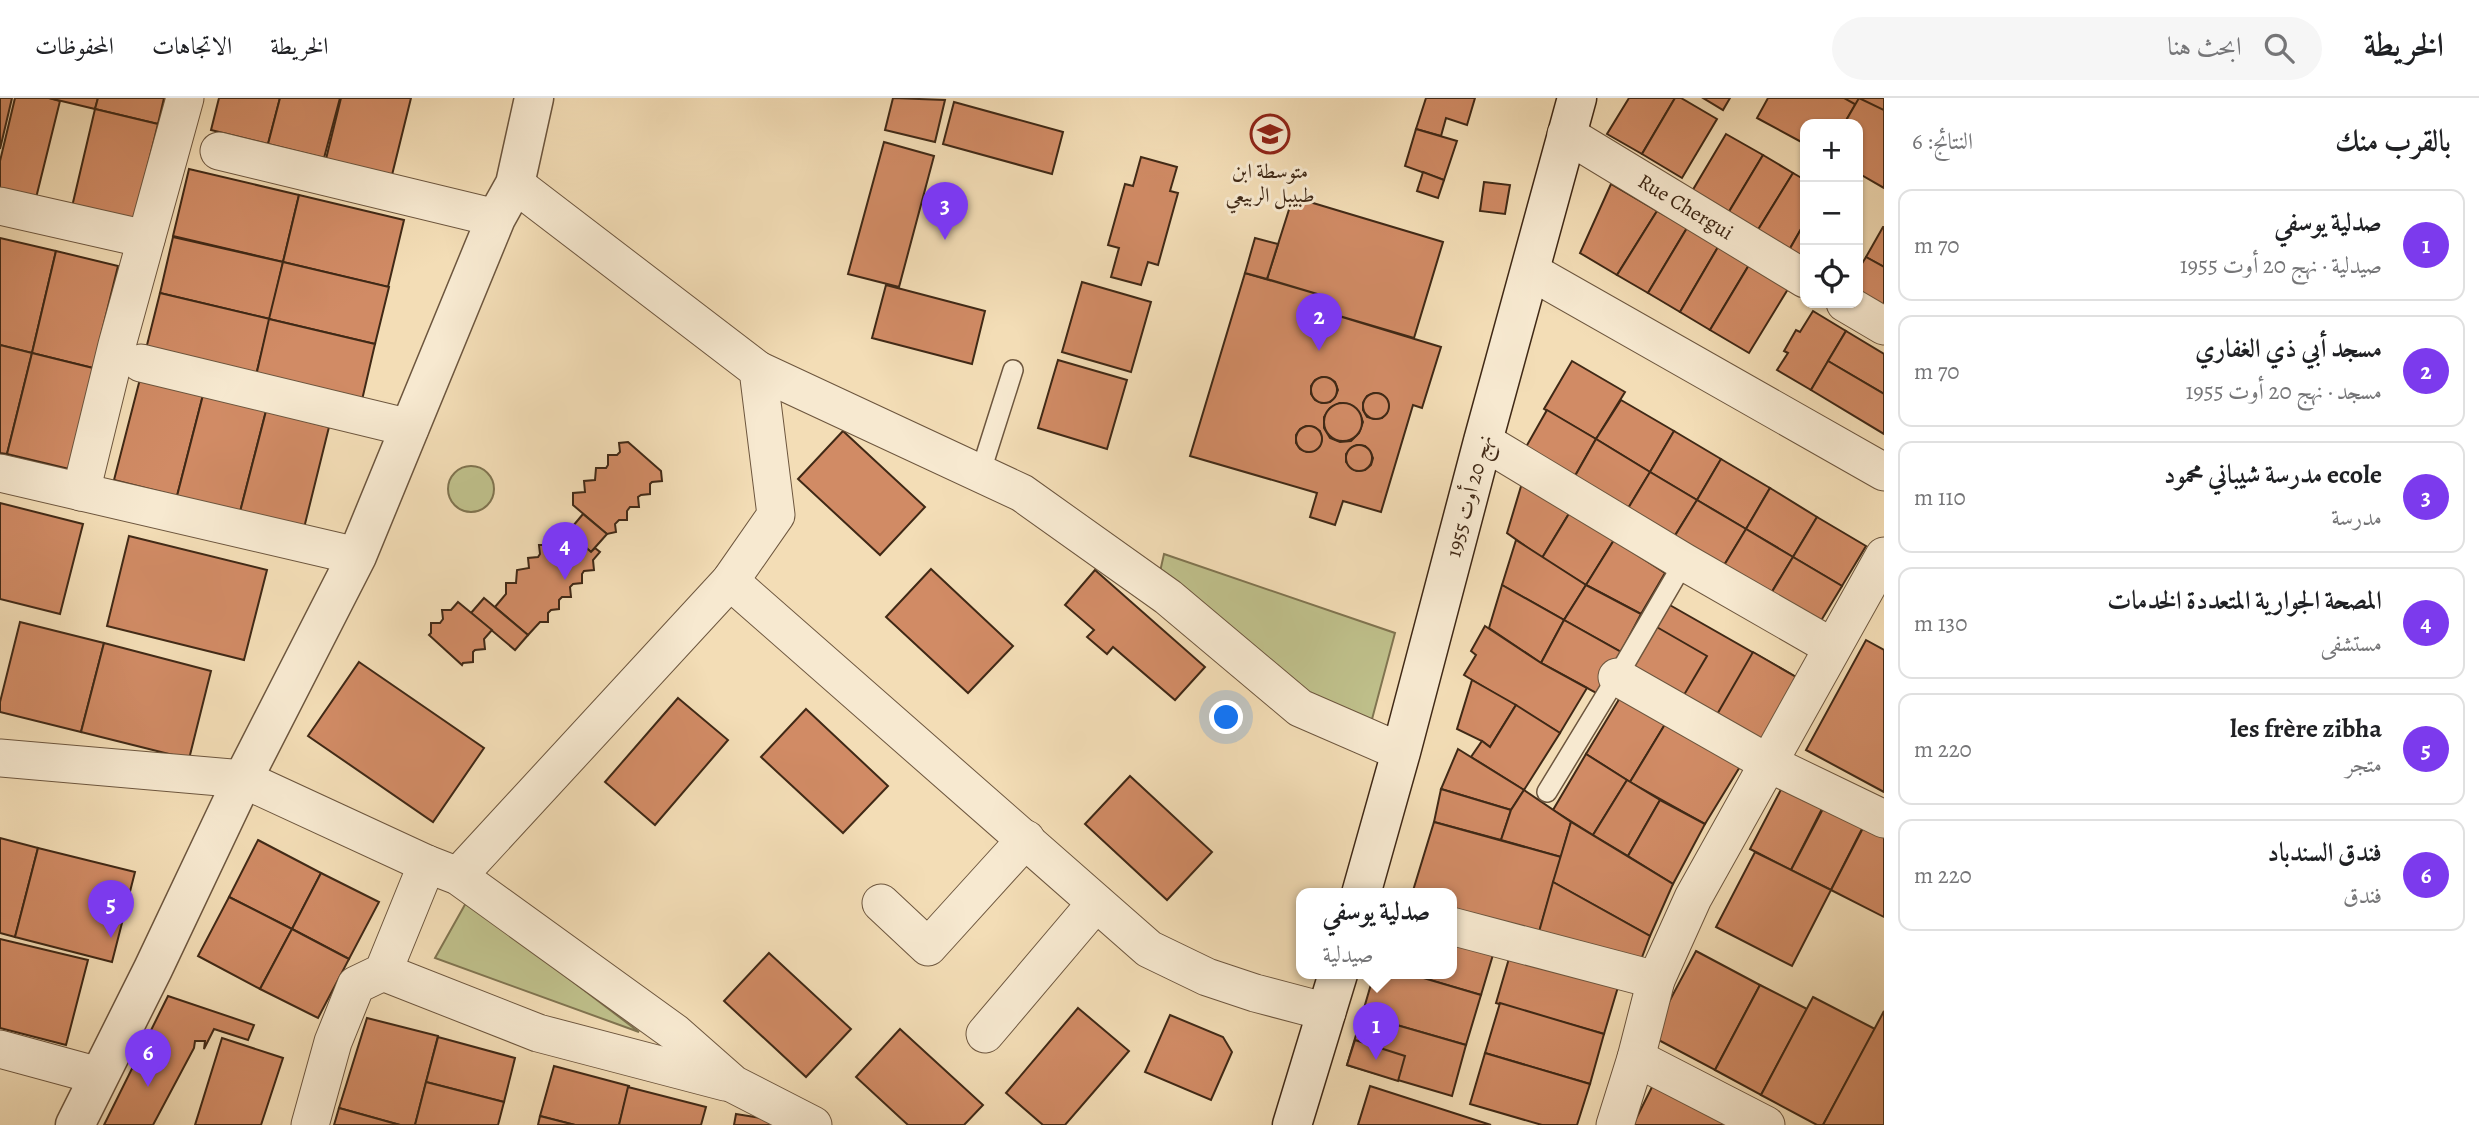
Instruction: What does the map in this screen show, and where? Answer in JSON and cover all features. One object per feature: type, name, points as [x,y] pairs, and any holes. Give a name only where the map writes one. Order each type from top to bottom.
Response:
[{"type":"street","points":[[81,492],[185,98]]},
{"type":"street","points":[[75,1125],[243,779],[357,556],[496,218],[515,184],[534,98]]},
{"type":"street","name":"نهج 20 أوت 1955","points":[[1363,888],[1577,98]]},
{"type":"street","name":"Rue Chergui","points":[[1566,134],[1800,276]]},
{"type":"street","points":[[219,151],[496,218]]},
{"type":"street","points":[[515,184],[758,370],[1022,494],[1168,597],[1300,708],[1401,752]]},
{"type":"street","points":[[0,206],[146,239]]},
{"type":"street","points":[[1530,271],[1884,472]]},
{"type":"street","points":[[1853,308],[1884,326]]},
{"type":"street","points":[[141,363],[410,428]]},
{"type":"street","points":[[310,1125],[333,1042],[356,985],[383,972],[443,870],[730,581],[776,515],[758,370]]},
{"type":"street","points":[[1483,441],[1832,647]]},
{"type":"street","points":[[0,473],[357,556]]},
{"type":"street","points":[[1615,1125],[1656,980],[1693,898],[1884,556]]},
{"type":"street","points":[[730,581],[1149,949],[1195,971],[1255,993],[1327,1012]]},
{"type":"street","points":[[1618,677],[1768,763],[1884,820]]},
{"type":"street","points":[[0,758],[243,779],[443,870],[674,1032],[733,1084]]},
{"type":"street","points":[[881,904],[928,947],[1026,839]]},
{"type":"street","points":[[985,1034],[1096,903]]},
{"type":"street","points":[[1457,928],[1656,980]]},
{"type":"street","points":[[383,972],[538,1033],[733,1084],[813,1125]]},
{"type":"street","points":[[1292,1125],[1337,979]]},
{"type":"street","points":[[0,1049],[99,1076]]},
{"type":"street","points":[[1636,1058],[1766,1125]]},
{"type":"lane","points":[[980,474],[1013,370]]},
{"type":"lane","points":[[1546,792],[1618,677],[1684,562]]},
{"type":"green space","points":[[471,466],[487,473],[494,489],[487,505],[471,512],[455,505],[448,489],[455,473]]},
{"type":"green space","points":[[1164,554],[1395,633],[1371,723],[1306,698],[1159,576]]},
{"type":"green space","points":[[467,901],[639,1032],[435,958]]},
{"type":"building","points":[[0,98],[12,98],[0,149]]},
{"type":"building","points":[[15,98],[49,98],[60,101],[35,202],[0,193],[0,161]]},
{"type":"building","points":[[49,98],[98,98],[95,109]]},
{"type":"building","points":[[98,98],[164,98],[158,124],[95,109]]},
{"type":"building","points":[[219,98],[280,98],[268,144],[211,130]]},
{"type":"building","points":[[280,98],[340,98],[324,158],[268,144]]},
{"type":"building","points":[[341,98],[411,98],[392,175],[326,159]]},
{"type":"building","points":[[893,98],[945,100],[935,142],[885,130]]},
{"type":"building","points":[[1426,98],[1475,98],[1467,125],[1446,118],[1441,136],[1416,129]]},
{"type":"building","points":[[1629,98],[1675,98],[1642,154],[1607,134]]},
{"type":"building","points":[[1675,98],[1681,98],[1717,119],[1682,178],[1642,154]]},
{"type":"building","points":[[1703,98],[1730,98],[1723,110]]},
{"type":"building","points":[[1768,98],[1859,98],[1847,119],[1800,119],[1800,141],[1757,118]]},
{"type":"building","points":[[1844,98],[1884,98],[1884,120],[1860,107]]},
{"type":"building","points":[[1859,98],[1884,110],[1884,188],[1863,176],[1863,119],[1847,119]]},
{"type":"building","points":[[954,102],[1063,132],[1052,174],[943,144]]},
{"type":"building","points":[[95,109],[158,124],[133,225],[71,211]]},
{"type":"building","points":[[1416,129],[1457,141],[1444,180],[1405,166]]},
{"type":"building","points":[[1726,134],[1763,155],[1727,215],[1691,193]]},
{"type":"building","points":[[884,142],[934,156],[899,287],[848,274]]},
{"type":"building","points":[[1763,155],[1793,173],[1756,233],[1727,215]]},
{"type":"building","points":[[1141,157],[1177,167],[1170,191],[1178,193],[1158,265],[1148,262],[1141,285],[1111,277],[1119,248],[1108,245],[1125,184],[1133,186]]},
{"type":"building","points":[[189,169],[299,195],[283,262],[173,236]]},
{"type":"building","points":[[1423,172],[1444,180],[1438,198],[1417,191]]},
{"type":"building","points":[[1793,173],[1800,177],[1800,231],[1788,252],[1756,233]]},
{"type":"building","points":[[1484,182],[1510,185],[1505,214],[1480,211]]},
{"type":"building","points":[[1611,184],[1657,211],[1617,275],[1580,253]]},
{"type":"building","points":[[299,195],[404,220],[388,287],[283,262]]},
{"type":"building","points":[[1293,197],[1443,242],[1414,338],[1319,310],[1441,347],[1422,408],[1413,405],[1381,512],[1343,501],[1335,525],[1310,517],[1317,493],[1190,456],[1245,273],[1324,296],[1267,279]],"holes":[[[1322,377],[1335,382],[1338,390],[1330,402],[1315,400],[1311,394],[1311,386],[1315,380]],[[1381,394],[1387,399],[1389,406],[1382,418],[1367,417],[1363,410],[1367,396]],[[1340,403],[1351,405],[1359,412],[1363,422],[1359,433],[1351,441],[1340,442],[1330,438],[1324,428],[1324,417],[1330,408]],[[1306,426],[1314,427],[1320,431],[1320,446],[1314,451],[1300,449],[1296,443],[1296,435]],[[1357,445],[1365,446],[1373,458],[1371,465],[1365,470],[1357,471],[1346,462],[1346,454]]]},
{"type":"building","points":[[1657,211],[1687,228],[1648,293],[1617,275]]},
{"type":"building","points":[[1884,227],[1884,267],[1866,257]]},
{"type":"building","points":[[1687,228],[1718,247],[1680,312],[1648,293]]},
{"type":"building","points":[[1800,231],[1800,259],[1788,252]]},
{"type":"building","points":[[173,237],[283,262],[270,319],[160,293]]},
{"type":"building","points":[[0,238],[56,251],[32,353],[0,345]]},
{"type":"building","points":[[1255,238],[1278,244],[1267,279],[1245,273]]},
{"type":"building","points":[[1718,247],[1749,265],[1710,330],[1680,312]]},
{"type":"building","points":[[56,251],[118,266],[93,368],[32,353]]},
{"type":"building","points":[[1866,257],[1884,267],[1884,308],[1863,296],[1863,262]]},
{"type":"building","points":[[283,262],[389,287],[375,344],[269,319]]},
{"type":"building","points":[[1749,265],[1788,289],[1749,353],[1710,330]]},
{"type":"building","points":[[1082,282],[1151,302],[1131,372],[1062,352]]},
{"type":"building","points":[[886,285],[985,311],[972,364],[872,338]]},
{"type":"building","points":[[160,293],[270,319],[256,375],[146,349]]},
{"type":"building","points":[[1813,311],[1846,331],[1811,390],[1777,370],[1788,353],[1784,351],[1796,330],[1800,332]]},
{"type":"building","points":[[269,319],[375,344],[362,400],[256,376]]},
{"type":"building","points":[[1846,331],[1884,354],[1884,394],[1828,361]]},
{"type":"building","points":[[0,345],[32,353],[7,454],[0,453]]},
{"type":"building","points":[[32,353],[93,368],[69,469],[7,454]]},
{"type":"building","points":[[1058,360],[1127,380],[1107,449],[1038,428]]},
{"type":"building","points":[[1572,361],[1625,392],[1596,439],[1544,409]]},
{"type":"building","points":[[1828,361],[1884,394],[1884,434],[1811,390]]},
{"type":"building","points":[[1324,377],[1333,381],[1337,390],[1333,399],[1324,403],[1315,399],[1311,390],[1315,381]]},
{"type":"building","points":[[140,379],[203,395],[177,496],[114,480]]},
{"type":"building","points":[[1376,393],[1385,397],[1389,406],[1385,415],[1376,419],[1367,415],[1363,406],[1367,397]]},
{"type":"building","points":[[203,395],[266,411],[240,512],[177,496]]},
{"type":"building","points":[[1621,400],[1674,431],[1650,472],[1596,439]]},
{"type":"building","points":[[1343,403],[1357,408],[1362,422],[1357,436],[1343,441],[1329,436],[1324,422],[1329,408]]},
{"type":"building","points":[[1547,410],[1596,439],[1571,483],[1522,454]]},
{"type":"building","points":[[266,411],[329,427],[304,528],[240,512]]},
{"type":"building","points":[[1309,426],[1318,430],[1322,439],[1318,448],[1309,452],[1300,448],[1296,439],[1300,430]]},
{"type":"building","points":[[843,431],[925,507],[880,555],[798,479]]},
{"type":"building","points":[[1674,431],[1721,459],[1697,500],[1650,472]]},
{"type":"building","points":[[1596,439],[1650,472],[1624,515],[1571,483]]},
{"type":"building","points":[[628,442],[661,471],[662,481],[652,482],[650,494],[638,497],[639,507],[630,507],[627,520],[619,520],[615,524],[616,532],[607,534],[573,505],[573,493],[585,492],[584,481],[595,480],[596,468],[606,468],[608,455],[617,455],[620,452],[619,443]]},
{"type":"building","points":[[1359,445],[1368,449],[1372,458],[1368,467],[1359,471],[1350,467],[1346,458],[1350,449]]},
{"type":"building","points":[[1721,459],[1770,488],[1746,529],[1697,500]]},
{"type":"building","points":[[1650,472],[1697,500],[1671,542],[1624,515]]},
{"type":"building","points":[[1522,483],[1570,512],[1542,558],[1507,533]]},
{"type":"building","points":[[1770,488],[1817,517],[1793,557],[1746,529]]},
{"type":"building","points":[[1697,500],[1746,529],[1720,572],[1671,542]]},
{"type":"building","points":[[0,503],[83,524],[60,614],[0,599]]},
{"type":"building","points":[[1570,512],[1614,540],[1586,585],[1542,558]]},
{"type":"building","points":[[583,514],[607,534],[591,552],[568,532]]},
{"type":"building","points":[[1817,517],[1866,546],[1842,586],[1793,557]]},
{"type":"building","points":[[567,524],[571,528],[568,532],[591,552],[595,548],[600,552],[593,560],[594,570],[584,571],[582,583],[570,587],[571,597],[562,597],[559,600],[559,609],[548,613],[548,622],[540,622],[528,635],[495,607],[506,594],[506,583],[516,583],[517,570],[529,568],[528,558],[538,557],[539,545],[549,545],[552,541],[551,532],[560,532]]},
{"type":"building","points":[[1746,529],[1793,557],[1767,600],[1720,572]]},
{"type":"building","points":[[129,536],[267,570],[244,660],[107,626]]},
{"type":"building","points":[[1516,540],[1586,585],[1564,620],[1502,585]]},
{"type":"building","points":[[1614,540],[1665,573],[1641,614],[1586,585]]},
{"type":"building","points":[[1793,557],[1842,586],[1816,629],[1767,600]]},
{"type":"building","points":[[931,569],[1013,646],[968,693],[886,617]]},
{"type":"building","points":[[1095,570],[1205,667],[1175,700],[1113,647],[1107,654],[1087,637],[1094,630],[1065,605]]},
{"type":"building","points":[[1502,585],[1564,620],[1541,663],[1489,628]]},
{"type":"building","points":[[1586,585],[1641,614],[1621,652],[1564,620]]},
{"type":"building","points":[[484,598],[528,635],[515,650],[471,613]]},
{"type":"building","points":[[458,602],[492,630],[484,639],[485,649],[475,650],[473,662],[462,665],[429,635],[431,623],[440,623],[443,619],[442,610],[451,610]]},
{"type":"building","points":[[1668,604],[1803,681],[1765,747],[1630,670]]},
{"type":"building","points":[[1564,620],[1621,652],[1598,694],[1541,663]]},
{"type":"building","points":[[20,622],[104,643],[81,732],[0,712],[0,702]]},
{"type":"building","points":[[1485,626],[1541,663],[1587,688],[1560,733],[1464,675],[1476,655],[1471,651]]},
{"type":"building","points":[[1655,626],[1707,656],[1681,700],[1630,670]]},
{"type":"building","points":[[1866,640],[1884,650],[1884,792],[1806,750]]},
{"type":"building","points":[[104,643],[211,671],[189,759],[81,732]]},
{"type":"building","points":[[1753,652],[1803,681],[1765,747],[1715,718]]},
{"type":"building","points":[[359,662],[484,748],[433,822],[308,736]]},
{"type":"building","points":[[1472,680],[1516,705],[1490,747],[1457,729]]},
{"type":"building","points":[[1621,696],[1667,721],[1630,782],[1586,754]]},
{"type":"building","points":[[678,698],[728,740],[655,825],[605,782]]},
{"type":"building","points":[[1516,705],[1560,733],[1524,790],[1471,757],[1482,741],[1490,747]]},
{"type":"building","points":[[806,709],[888,786],[843,833],[761,757]]},
{"type":"building","points":[[1667,721],[1741,765],[1705,824],[1630,782]]},
{"type":"building","points":[[1458,749],[1524,790],[1511,810],[1441,789]]},
{"type":"building","points":[[1586,754],[1627,780],[1593,835],[1553,810]]},
{"type":"building","points":[[1130,776],[1212,852],[1167,900],[1085,824]]},
{"type":"building","points":[[1788,776],[1828,797],[1791,870],[1750,849]]},
{"type":"building","points":[[1627,780],[1660,800],[1628,856],[1593,835]]},
{"type":"building","points":[[1441,789],[1511,810],[1501,840],[1434,822]]},
{"type":"building","points":[[1524,790],[1571,822],[1561,857],[1501,840],[1511,810]]},
{"type":"building","points":[[1660,800],[1705,824],[1673,884],[1628,856]]},
{"type":"building","points":[[1826,803],[1865,823],[1831,890],[1791,870]]},
{"type":"building","points":[[1434,822],[1561,857],[1537,939],[1457,916],[1457,888],[1414,888]]},
{"type":"building","points":[[1571,822],[1673,884],[1650,936],[1553,882]]},
{"type":"building","points":[[1864,826],[1884,836],[1884,917],[1831,890]]},
{"type":"building","points":[[0,838],[38,848],[15,937],[0,933]]},
{"type":"building","points":[[258,840],[321,873],[292,929],[229,897]]},
{"type":"building","points":[[38,848],[135,872],[112,962],[15,937]]},
{"type":"building","points":[[1755,852],[1831,890],[1792,966],[1716,927]]},
{"type":"building","points":[[321,873],[379,902],[349,959],[292,929]]},
{"type":"building","points":[[1553,882],[1650,936],[1636,973],[1537,939]]},
{"type":"building","points":[[229,897],[292,929],[260,989],[198,956]]},
{"type":"building","points":[[292,929],[349,959],[318,1018],[260,989]]},
{"type":"building","points":[[1457,938],[1495,948],[1481,995],[1426,979],[1457,979]]},
{"type":"building","points":[[0,939],[88,960],[66,1045],[0,1028]]},
{"type":"building","points":[[1696,951],[1760,985],[1715,1070],[1651,1036]]},
{"type":"building","points":[[769,953],[851,1029],[806,1077],[724,1001]]},
{"type":"building","points":[[1510,955],[1618,987],[1604,1034],[1496,1003]]},
{"type":"building","points":[[1373,979],[1427,979],[1481,995],[1466,1045],[1362,1015]]},
{"type":"building","points":[[1760,985],[1807,1009],[1761,1095],[1715,1070]]},
{"type":"building","points":[[168,996],[254,1025],[248,1040],[214,1029],[204,1049],[205,1041],[195,1041],[194,1048],[153,1125],[104,1125]]},
{"type":"building","points":[[1813,997],[1875,1029],[1823,1125],[1817,1125],[1761,1095]]},
{"type":"building","points":[[1500,1003],[1604,1034],[1590,1084],[1485,1053]]},
{"type":"building","points":[[1078,1008],[1129,1051],[1065,1125],[1043,1125],[1006,1093]]},
{"type":"building","points":[[1884,1011],[1884,1125],[1823,1125]]},
{"type":"building","points":[[1170,1015],[1223,1037],[1232,1052],[1211,1100],[1145,1072]]},
{"type":"building","points":[[1362,1015],[1466,1045],[1452,1096],[1347,1065]]},
{"type":"building","points":[[367,1018],[438,1036],[415,1125],[400,1125],[339,1108]]},
{"type":"building","points":[[900,1029],[983,1105],[964,1125],[908,1125],[856,1077]]},
{"type":"building","points":[[438,1037],[515,1058],[504,1102],[426,1082]]},
{"type":"building","points":[[222,1038],[283,1058],[261,1125],[195,1125]]},
{"type":"building","points":[[1355,1040],[1405,1056],[1398,1081],[1347,1065]]},
{"type":"building","points":[[1485,1053],[1590,1084],[1577,1125],[1542,1125],[1470,1104]]},
{"type":"building","points":[[554,1066],[629,1086],[619,1125],[575,1125],[540,1116]]},
{"type":"building","points":[[1657,1077],[1732,1125],[1633,1125]]},
{"type":"building","points":[[426,1082],[504,1102],[498,1125],[415,1125]]},
{"type":"building","points":[[1370,1086],[1491,1125],[1358,1125]]},
{"type":"building","points":[[628,1087],[706,1107],[701,1125],[619,1125]]},
{"type":"building","points":[[339,1108],[400,1125],[334,1125]]},
{"type":"building","points":[[736,1114],[774,1120],[772,1125],[734,1125]]},
{"type":"building","points":[[540,1116],[575,1125],[538,1125]]},
{"type":"place","name":"متوسطة ابن طبيبل الربيعي","points":[[1270,134]]},
{"type":"place","name":"ecole مدرسة شيباني محمود","points":[[945,240]]},
{"type":"place","name":"مسجد أبي ذي الغفاري","points":[[1319,351]]},
{"type":"place","name":"المصحة الجوارية المتعددة الخدمات","points":[[565,580]]},
{"type":"place","name":"les frère zibha","points":[[111,938]]},
{"type":"place","name":"صدلية يوسفي","points":[[1376,1060]]},
{"type":"place","name":"فندق السندباد","points":[[148,1087]]}]
